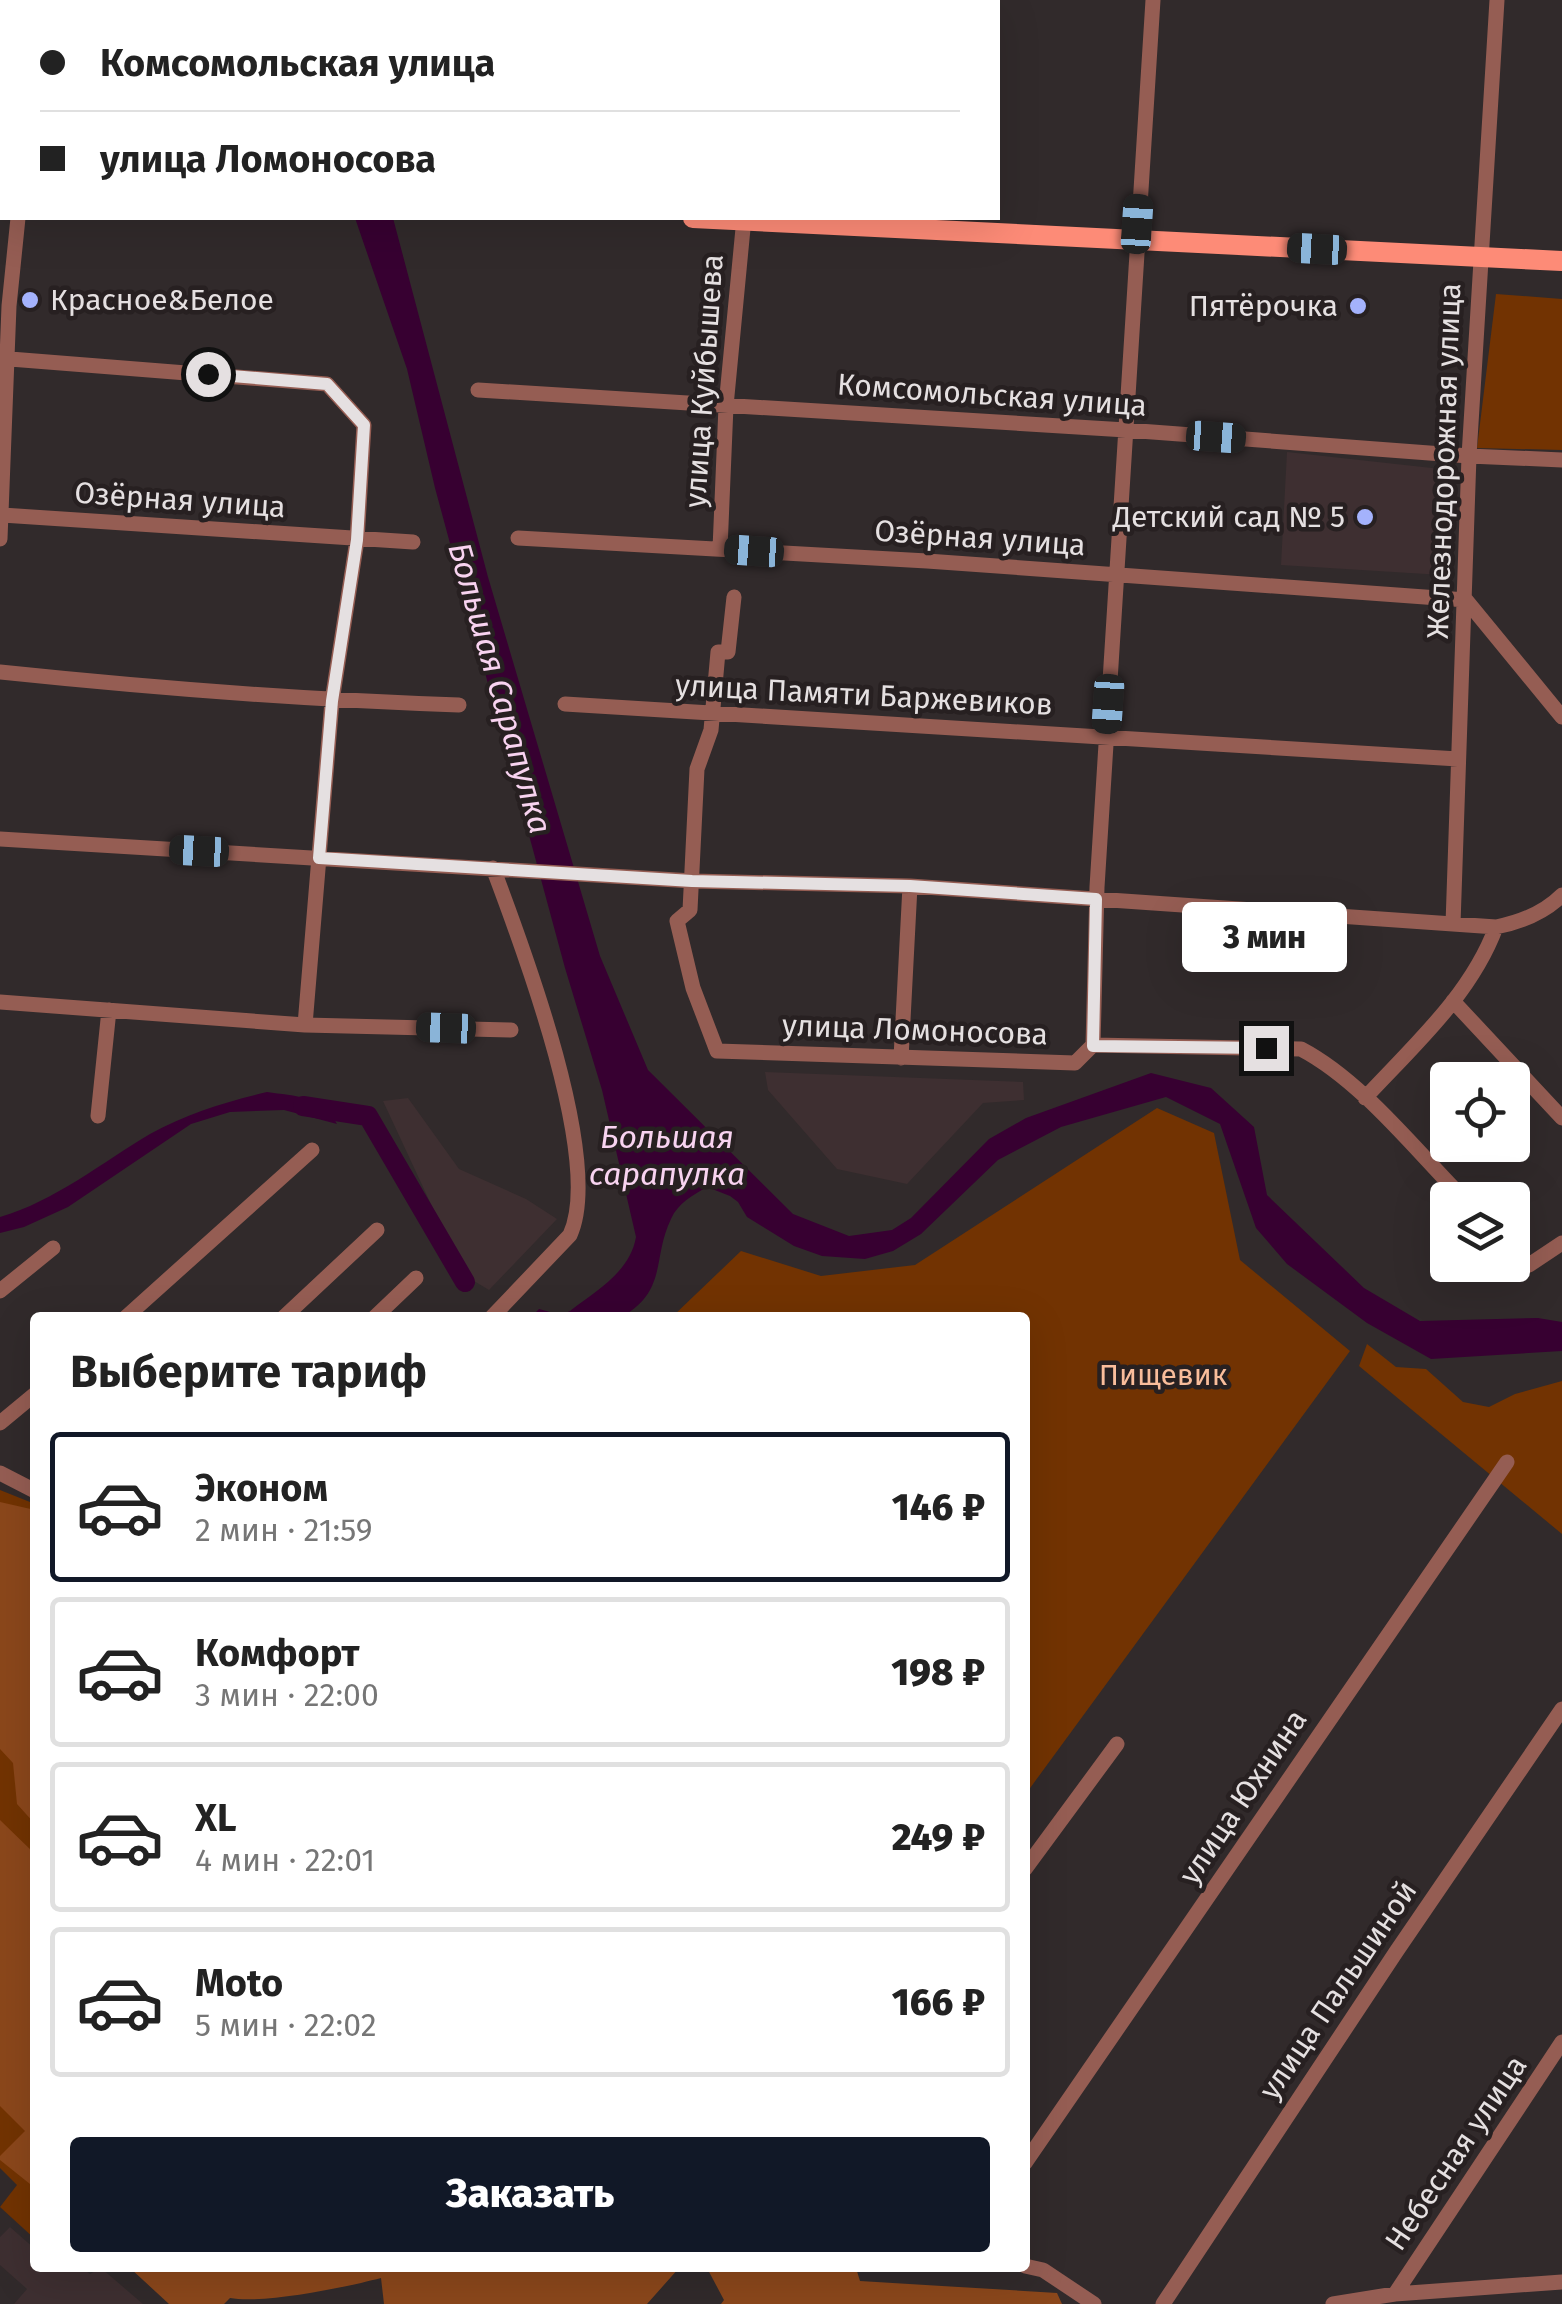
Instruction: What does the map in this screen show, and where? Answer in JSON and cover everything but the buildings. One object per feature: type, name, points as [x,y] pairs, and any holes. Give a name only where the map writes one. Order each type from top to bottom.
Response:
[{"type":"main road","points":[[764,220],[1562,261]]},
{"type":"street","points":[[1093,1046],[1096,899],[1152,0]]},
{"type":"street","name":"Железнодорожная улица","points":[[1452,924],[1469,456],[1497,0]]},
{"type":"street","points":[[0,538],[10,359],[9,306],[18,220]]},
{"type":"street","name":"улица Куйбышева","points":[[720,548],[726,406],[744,220]]},
{"type":"street","points":[[10,359],[327,384],[364,425],[357,540],[332,701],[305,1025]]},
{"type":"street","name":"Комсомольская улица","points":[[478,390],[1562,460]]},
{"type":"street","name":"Озёрная улица","points":[[2,515],[414,542]]},
{"type":"street","name":"Озёрная улица","points":[[518,538],[720,548],[1466,600]]},
{"type":"street","points":[[692,881],[696,769],[711,730],[718,652],[728,652],[734,598]]},
{"type":"street","points":[[1466,600],[1562,717]]},
{"type":"street","points":[[0,672],[332,701],[459,706]]},
{"type":"street","name":"улица Памяти Баржевиков","points":[[566,704],[1458,760]]},
{"type":"street","points":[[0,839],[692,881],[910,886],[1496,926],[1513,924],[1549,908],[1562,895]]},
{"type":"street","points":[[496,1312],[570,1235],[576,1221],[579,1187],[571,1123],[501,868]]},
{"type":"street","name":"улица Ломоносова","points":[[692,881],[690,910],[678,920],[694,988],[717,1051],[1075,1062],[1093,1046],[1300,1049],[1319,1059],[1365,1098],[1447,1182]]},
{"type":"street","points":[[900,1058],[910,886]]},
{"type":"street","points":[[1549,908],[1562,922]]},
{"type":"street","points":[[1365,1098],[1454,1001],[1486,954],[1496,926]]},
{"type":"street","points":[[1454,1001],[1562,1118]]},
{"type":"street","points":[[0,1002],[305,1025],[511,1030]]},
{"type":"street","points":[[98,1116],[109,1010]]},
{"type":"street","points":[[132,1312],[312,1150]]},
{"type":"street","points":[[289,1312],[376,1230]]},
{"type":"street","points":[[1530,1264],[1562,1243]]},
{"type":"street","points":[[0,1291],[53,1248]]},
{"type":"street","points":[[380,1312],[416,1278]]},
{"type":"street","points":[[0,1423],[30,1398]]},
{"type":"street","name":"улица Юхнина","points":[[1030,2156],[1507,1462]]},
{"type":"street","points":[[0,1474],[30,1489]]},
{"type":"street","name":"улица Пальшиной","points":[[1163,2304],[1562,1709]]},
{"type":"street","points":[[1030,1862],[1117,1744]]},
{"type":"street","name":"Небесная улица","points":[[1395,2294],[1562,2042]]},
{"type":"street","points":[[1030,2267],[1043,2270],[1094,2304]]},
{"type":"street","points":[[1333,2304],[1395,2294],[1562,2282]]},
{"type":"shaded area","name":"Детский сад № 5","points":[[1287,452],[1450,470],[1442,575],[1281,565]]},
{"type":"shaded area","points":[[765,1072],[1023,1082],[1024,1100],[983,1103],[907,1184],[837,1169],[768,1090]]},
{"type":"shaded area","points":[[408,1098],[459,1169],[526,1199],[557,1219],[489,1290],[464,1275],[383,1101]]},
{"type":"shaded area","points":[[0,1502],[30,1509],[30,1818],[17,1804],[13,1763],[0,1749]]},
{"type":"shaded area","points":[[0,1820],[30,1849],[30,2184],[0,2160],[25,2131],[0,2106]]},
{"type":"shaded area","points":[[10,2227],[30,2245],[30,2272],[106,2272],[143,2304],[14,2304],[27,2289],[0,2265],[0,2237]]},
{"type":"shaded area","points":[[134,2272],[675,2272],[647,2304],[384,2304],[381,2278],[282,2297],[230,2298],[224,2304],[169,2304]]},
{"type":"shaded area","points":[[709,2272],[857,2272],[860,2281],[1057,2293],[1062,2304],[721,2304],[724,2300]]},
{"type":"green space","points":[[1496,294],[1562,299],[1562,450],[1477,448]]},
{"type":"green space","name":"Пищевик","points":[[1157,1108],[1214,1133],[1240,1260],[1350,1351],[1030,1788],[1030,1312],[677,1312],[741,1251],[821,1276],[915,1265]]},
{"type":"green space","points":[[1367,1344],[1396,1367],[1426,1369],[1463,1402],[1489,1407],[1515,1394],[1562,1381],[1562,1534],[1359,1366]]},
{"type":"green space","points":[[0,1490],[30,1502],[30,2234],[0,2207],[17,2185],[0,2168]]},
{"type":"water","name":"Большая сарапулка","points":[[356,220],[394,220],[488,577],[600,956],[648,1070],[793,1214],[849,1236],[892,1230],[911,1218],[989,1139],[1026,1118],[1151,1073],[1211,1088],[1254,1127],[1267,1195],[1364,1288],[1420,1321],[1538,1318],[1562,1322],[1562,1351],[1431,1359],[1367,1323],[1287,1264],[1256,1228],[1220,1124],[1166,1097],[1061,1127],[998,1160],[921,1234],[893,1251],[865,1259],[822,1256],[794,1246],[747,1217],[730,1196],[707,1187],[674,1213],[653,1284],[637,1307],[630,1312],[568,1312],[620,1270],[636,1237],[602,1090],[565,968],[435,488],[407,369]]},
{"type":"water","points":[[267,1092],[316,1103],[337,1124],[284,1110],[230,1112],[191,1124],[68,1207],[0,1233],[0,1217],[59,1191],[150,1134],[207,1109]]},
{"type":"waterway","name":"Большая Сарапулка","points":[[303,1106],[368,1116],[465,1282]]},
{"type":"place","name":"Красное&Белое","points":[[30,300]]},
{"type":"place","name":"Пятёрочка","points":[[1358,306]]},
{"type":"place","name":"Детский сад № 5","points":[[1365,517]]},
{"type":"route","points":[[208,374],[327,384],[364,425],[357,540],[332,701],[319,858],[692,881],[910,886],[1096,899],[1093,1046],[1266,1048]]}]
